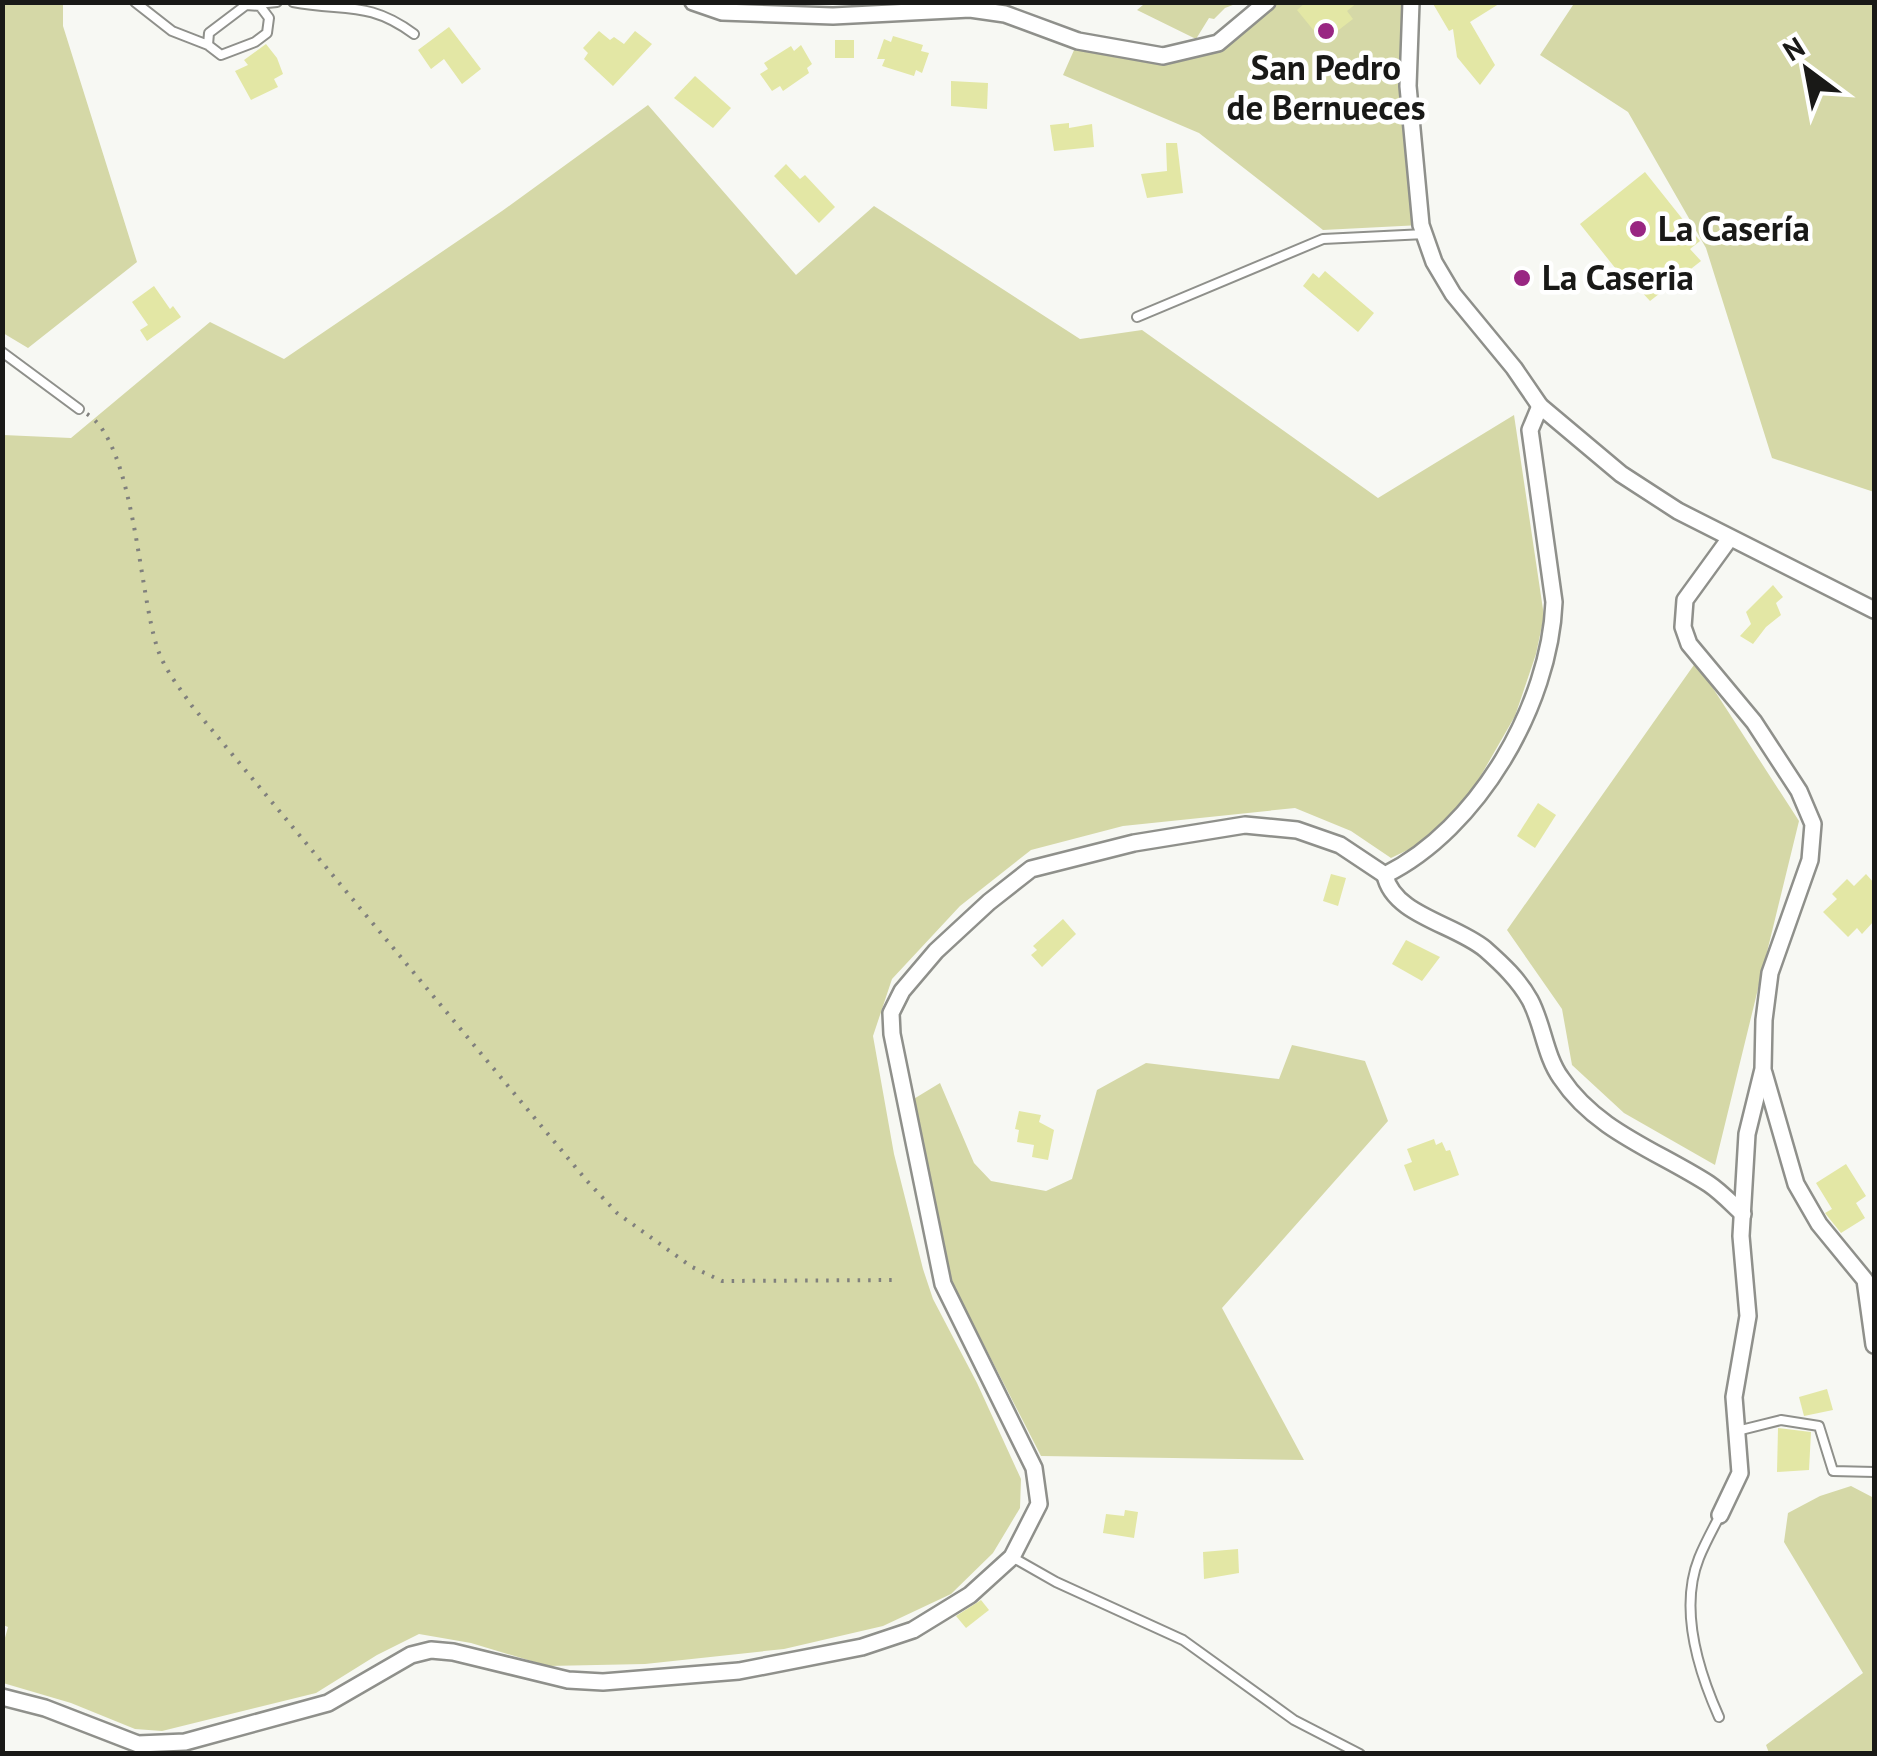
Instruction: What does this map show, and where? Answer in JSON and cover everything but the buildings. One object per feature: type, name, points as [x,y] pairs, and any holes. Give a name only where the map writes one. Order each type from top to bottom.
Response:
[{"type":"street","points":[[693,2],[722,12],[832,16],[970,10],[1004,14],[1078,41],[1163,56],[1218,43],[1268,2]]},
{"type":"street","points":[[1411,2],[1408,86],[1424,234],[1434,262],[1453,294],[1540,406],[1621,474],[1678,511],[1874,610]]},
{"type":"street","points":[[1385,875],[1430,846],[1490,783],[1542,675],[1554,602],[1530,430],[1540,406]]},
{"type":"street","points":[[1720,1515],[1740,1473],[1734,1397],[1748,1316],[1741,1236],[1747,1134],[1763,1069],[1770,974],[1810,860],[1813,824],[1798,791],[1754,722],[1690,644],[1684,626],[1685,600],[1730,538]]},
{"type":"street","points":[[2,1697],[46,1708],[138,1744],[185,1742],[328,1703],[410,1655],[431,1650],[568,1680],[603,1682],[738,1671],[862,1648],[913,1630],[970,1594],[1012,1557],[1038,1504],[1034,1468],[943,1284],[891,1013],[902,991],[936,951],[1031,869],[1134,844],[1245,825],[1297,830],[1340,844],[1385,875],[1388,888],[1402,905],[1469,936],[1506,967],[1530,1000],[1560,1077],[1585,1104],[1614,1130],[1711,1185],[1743,1214]]},
{"type":"street","points":[[1763,1069],[1796,1184],[1820,1224],[1865,1280],[1874,1345]]},
{"type":"lane","points":[[135,2],[172,31],[220,55],[255,42],[266,33],[268,18],[258,4]]},
{"type":"lane","points":[[208,46],[209,33],[228,16],[246,5],[277,2]]},
{"type":"lane","points":[[293,2],[366,8],[392,16],[414,34]]},
{"type":"lane","points":[[1137,317],[1323,239],[1424,234]]},
{"type":"lane","points":[[2,352],[79,408]]},
{"type":"lane","points":[[1737,1431],[1781,1420],[1819,1426],[1833,1472],[1874,1472]]},
{"type":"lane","points":[[1719,1718],[1697,1659],[1692,1588],[1698,1560],[1720,1515]]},
{"type":"lane","points":[[1012,1557],[1056,1582],[1183,1640],[1294,1720],[1360,1754]]},
{"type":"path","points":[[79,408],[98,421],[118,457],[142,560],[149,614],[165,666],[192,706],[617,1213],[692,1268],[722,1281],[899,1280]]},
{"type":"green space","points":[[3,2],[63,3],[63,26],[137,262],[28,348],[3,333]]},
{"type":"green space","points":[[1575,2],[1874,3],[1874,492],[1772,458],[1706,248],[1628,112],[1540,55]]},
{"type":"green space","points":[[1141,3],[1238,3],[1225,8],[1214,19],[1209,18],[1196,39],[1137,10]]},
{"type":"green space","points":[[1267,3],[1411,3],[1421,225],[1323,230],[1199,133],[1063,75],[1078,41],[1163,56],[1196,50]]},
{"type":"green space","points":[[648,105],[796,275],[874,206],[1080,339],[1142,330],[1378,498],[1514,415],[1544,616],[1515,716],[1468,798],[1416,846],[1391,858],[1351,831],[1295,808],[1123,826],[1031,850],[960,906],[892,979],[873,1036],[894,1154],[923,1269],[933,1299],[1021,1479],[1020,1508],[993,1553],[951,1594],[883,1626],[784,1649],[645,1664],[548,1666],[471,1643],[419,1634],[316,1693],[162,1731],[135,1729],[71,1703],[3,1683],[3,1645],[8,1627],[3,1625],[3,435],[71,438],[210,322],[284,359],[502,211]]},
{"type":"green space","points":[[1696,662],[1799,821],[1715,1165],[1624,1113],[1572,1065],[1562,1009],[1507,930]]},
{"type":"green space","points":[[1292,1045],[1365,1061],[1388,1121],[1222,1308],[1304,1460],[1041,1456],[950,1279],[912,1100],[940,1083],[974,1163],[991,1181],[1046,1191],[1072,1179],[1097,1090],[1146,1063],[1279,1079]]},
{"type":"green space","points":[[1851,1486],[1874,1498],[1874,1753],[1769,1753],[1766,1745],[1863,1673],[1784,1542],[1788,1513],[1820,1496]]},
{"type":"place","name":"San Pedro de Bernueces","points":[[1326,31]]},
{"type":"place","name":"La Casería","points":[[1638,229]]},
{"type":"place","name":"La Caseria","points":[[1522,278]]}]
